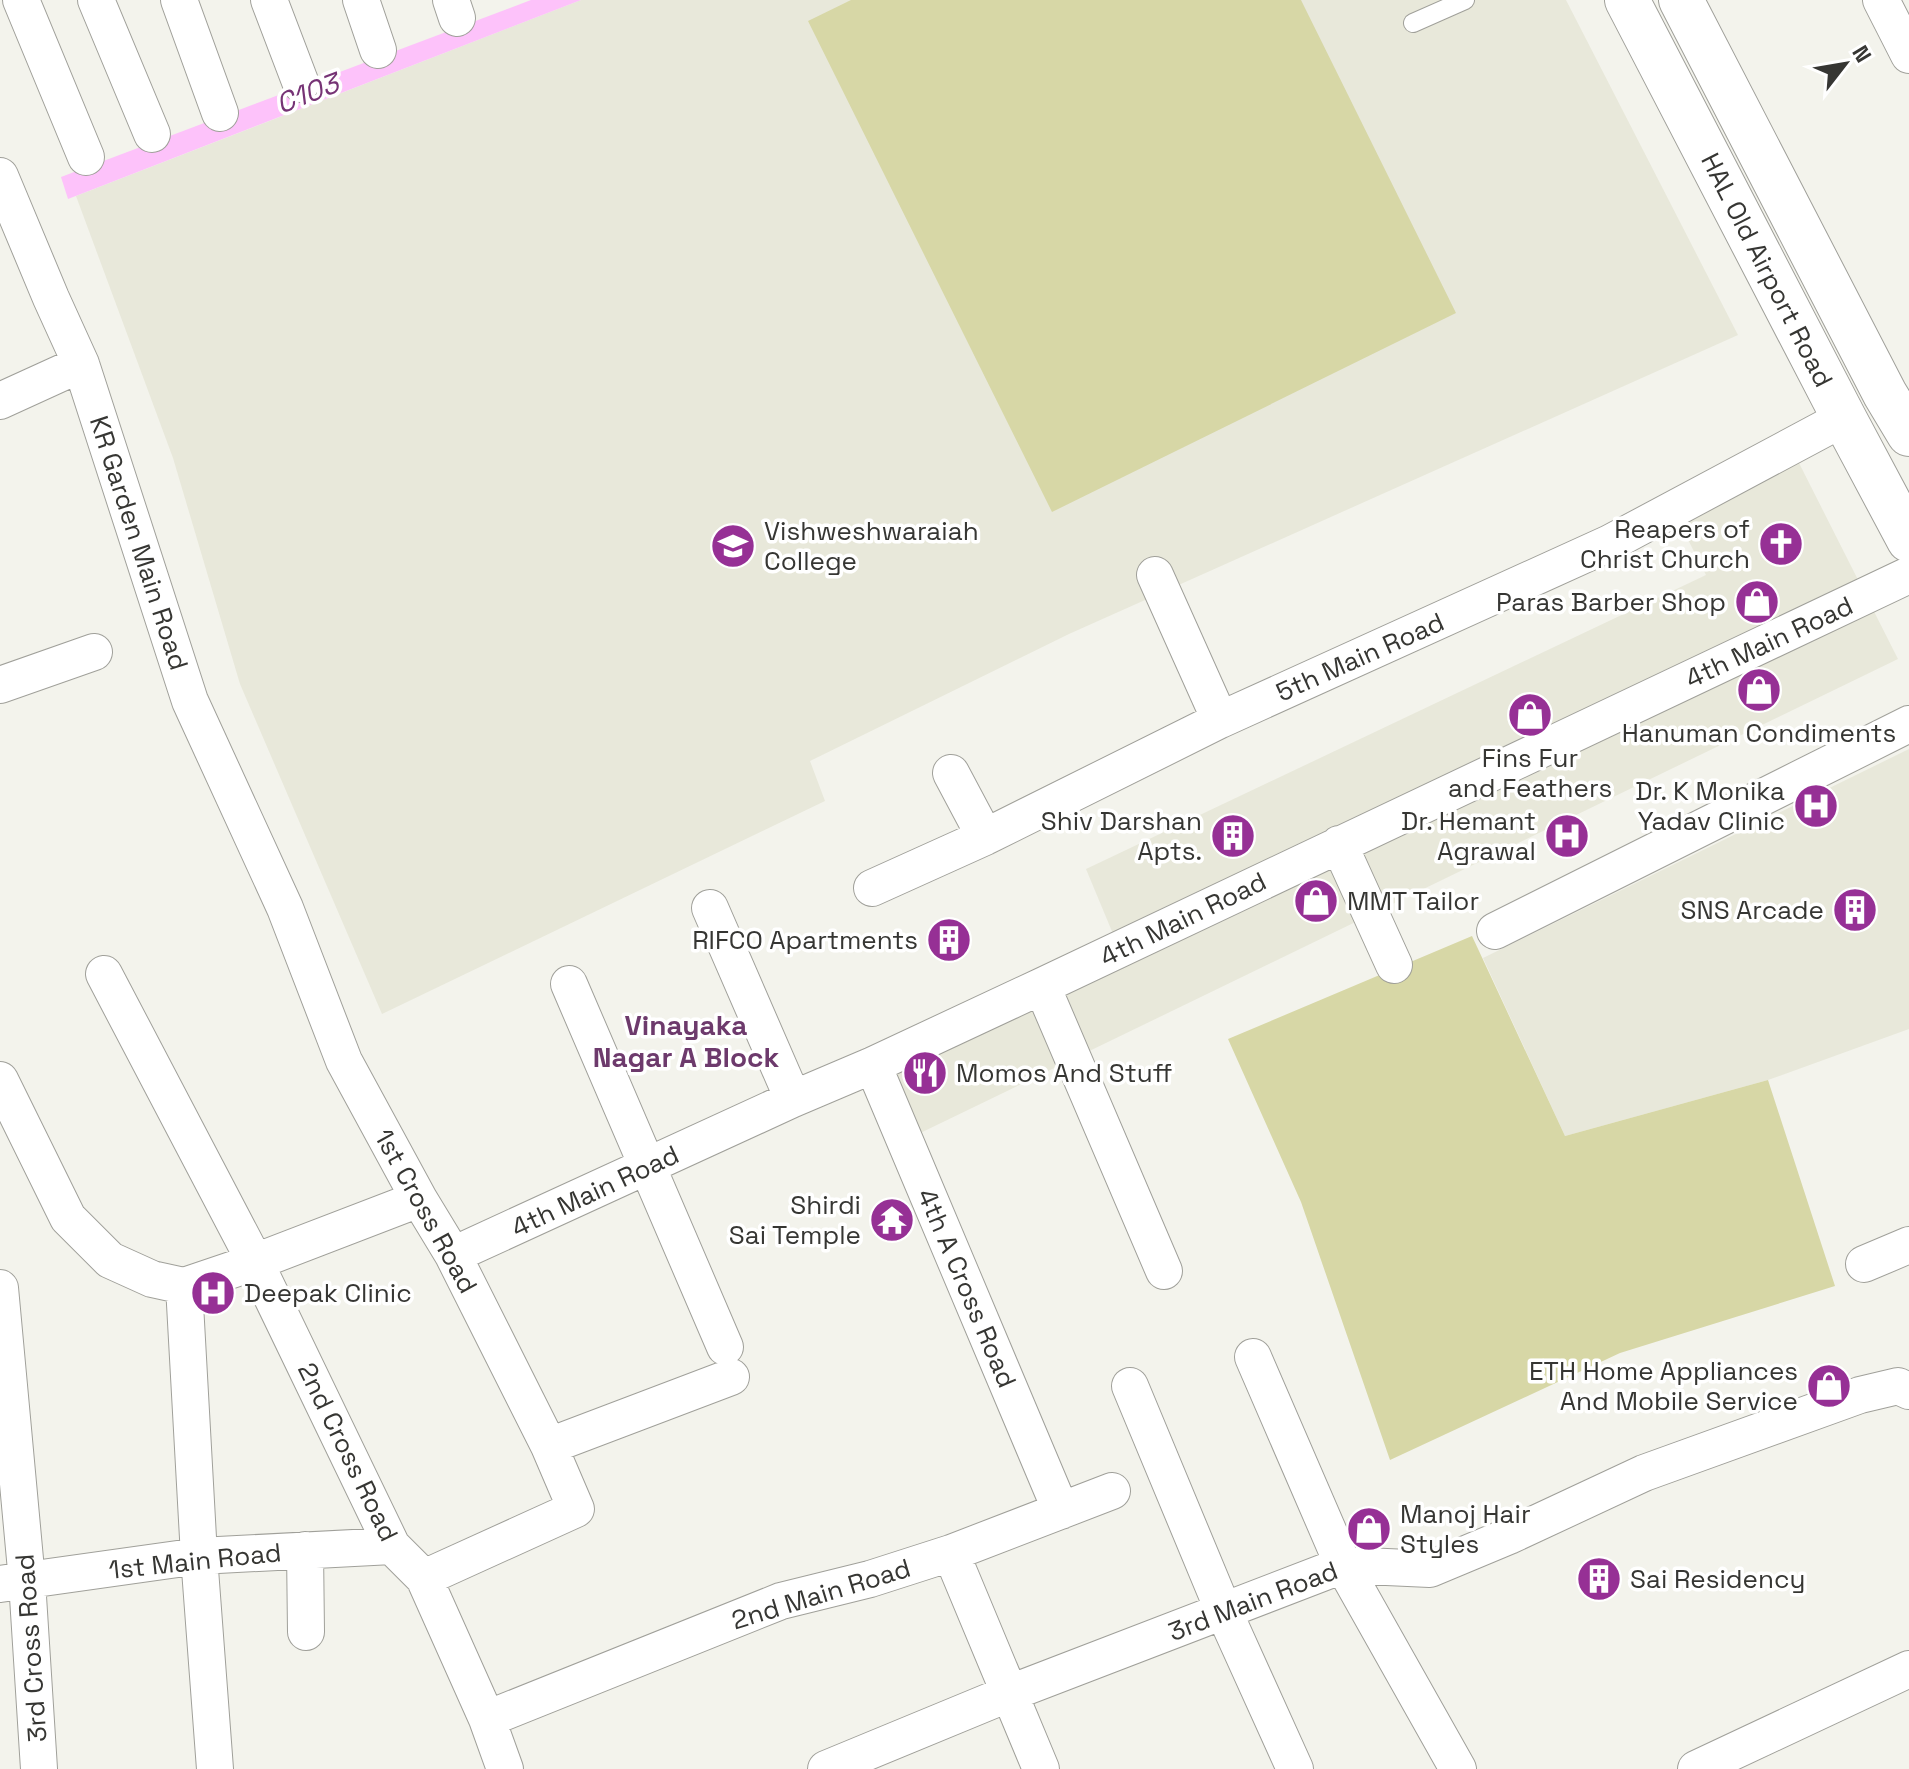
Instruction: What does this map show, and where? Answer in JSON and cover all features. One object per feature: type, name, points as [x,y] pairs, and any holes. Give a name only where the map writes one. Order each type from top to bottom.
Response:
[{"type":"main road","name":"HAL Old Airport Road","points":[[1627,0],[1909,540]]},
{"type":"main road","name":"HAL Old Airport Road","points":[[1681,0],[1885,394],[1909,434]]},
{"type":"street","points":[[21,0],[86,157]]},
{"type":"street","points":[[96,0],[152,134]]},
{"type":"street","points":[[179,0],[220,113]]},
{"type":"street","points":[[269,0],[301,84]]},
{"type":"street","points":[[361,0],[378,50]]},
{"type":"street","points":[[1881,0],[1909,55]]},
{"type":"street","name":"KR Garden Main Road","points":[[0,176],[81,364],[190,701],[285,908]]},
{"type":"street","points":[[0,401],[81,364]]},
{"type":"street","name":"5th Main Road","points":[[872,888],[985,837],[1220,720],[1610,543],[1844,418]]},
{"type":"street","points":[[1155,575],[1220,720]]},
{"type":"street","name":"4th Main Road","points":[[453,1255],[873,1065],[1909,575]]},
{"type":"street","points":[[0,685],[94,652]]},
{"type":"street","points":[[1495,931],[1909,724]]},
{"type":"street","points":[[951,773],[985,837]]},
{"type":"street","points":[[1339,844],[1394,965]]},
{"type":"street","name":"1st Cross Road","points":[[285,908],[344,1061],[453,1255],[549,1446],[576,1509],[424,1578]]},
{"type":"street","points":[[710,908],[793,1099]]},
{"type":"street","name":"2nd Cross Road","points":[[104,974],[255,1262],[392,1546],[424,1578],[487,1719],[505,1769]]},
{"type":"street","points":[[549,1446],[728,1362],[569,984]]},
{"type":"street","points":[[1042,986],[1164,1271]]},
{"type":"street","name":"4th A Cross Road","points":[[873,1065],[1061,1511]]},
{"type":"street","points":[[0,1080],[68,1218],[110,1260],[152,1279],[184,1286],[419,1199]]},
{"type":"street","points":[[1864,1264],[1909,1245]]},
{"type":"street","points":[[184,1286],[215,1769]]},
{"type":"street","name":"3rd Cross Road","points":[[0,1288],[14,1582],[39,1769]]},
{"type":"street","points":[[1253,1357],[1343,1565],[1458,1769]]},
{"type":"street","points":[[1130,1386],[1224,1612],[1295,1769]]},
{"type":"street","name":"3rd Main Road","points":[[826,1769],[1010,1693],[1343,1565],[1430,1569],[1644,1473],[1860,1395],[1898,1386],[1909,1391]]},
{"type":"street","name":"2nd Main Road","points":[[487,1719],[781,1601],[870,1579],[951,1553],[1112,1491]]},
{"type":"street","name":"1st Main Road","points":[[14,1582],[199,1556],[392,1546]]},
{"type":"street","points":[[305,1550],[306,1632]]},
{"type":"street","points":[[951,1553],[1041,1769]]},
{"type":"street","points":[[1696,1769],[1909,1669]]},
{"type":"lane","points":[[1413,23],[1465,0]]},
{"type":"shaded area","name":"Vishweshwaraiah College","points":[[581,0],[1566,0],[1738,335],[1069,634],[810,761],[825,801],[382,1014],[240,684],[173,458],[76,196]]},
{"type":"shaded area","points":[[1798,461],[1898,659],[910,1138],[871,1048],[1116,941],[1086,869],[1706,575],[1679,522]]},
{"type":"shaded area","name":"SNS Arcade","points":[[1909,749],[1909,1029],[1768,1080],[1565,1136],[1483,958]]},
{"type":"green space","points":[[851,0],[1301,0],[1456,313],[1052,512],[808,21]]},
{"type":"green space","points":[[1472,936],[1565,1136],[1768,1080],[1835,1286],[1620,1353],[1390,1460],[1301,1202],[1228,1039]]},
{"type":"water","name":"C103","points":[[531,0],[581,0],[68,199],[61,177]]},
{"type":"place","name":"Reapers of Christ Church","points":[[1781,544]]},
{"type":"place","name":"Vishweshwaraiah College","points":[[733,546]]},
{"type":"place","name":"Paras Barber Shop","points":[[1757,602]]},
{"type":"place","name":"Hanuman Condiments","points":[[1759,690]]},
{"type":"place","name":"Fins Fur and Feathers","points":[[1530,715]]},
{"type":"place","name":"Dr. K Monika Yadav Clinic","points":[[1816,806]]},
{"type":"place","name":"Shiv Darshan Apts.","points":[[1233,836]]},
{"type":"place","name":"Dr. Hemant Agrawal","points":[[1567,836]]},
{"type":"place","name":"MMT Tailor","points":[[1316,901]]},
{"type":"place","name":"SNS Arcade","points":[[1855,910]]},
{"type":"place","name":"RIFCO Apartments","points":[[949,940]]},
{"type":"place","name":"Momos And Stuff","points":[[925,1073]]},
{"type":"place","name":"Shirdi Sai Temple","points":[[892,1220]]},
{"type":"place","name":"Deepak Clinic","points":[[213,1293]]},
{"type":"place","name":"ETH Home Appliances And Mobile Service","points":[[1829,1386]]},
{"type":"place","name":"Manoj Hair Styles","points":[[1369,1529]]},
{"type":"place","name":"Sai Residency","points":[[1599,1579]]},
{"type":"district","name":"Vinayaka Nagar A Block","points":[[686,1041]]}]
